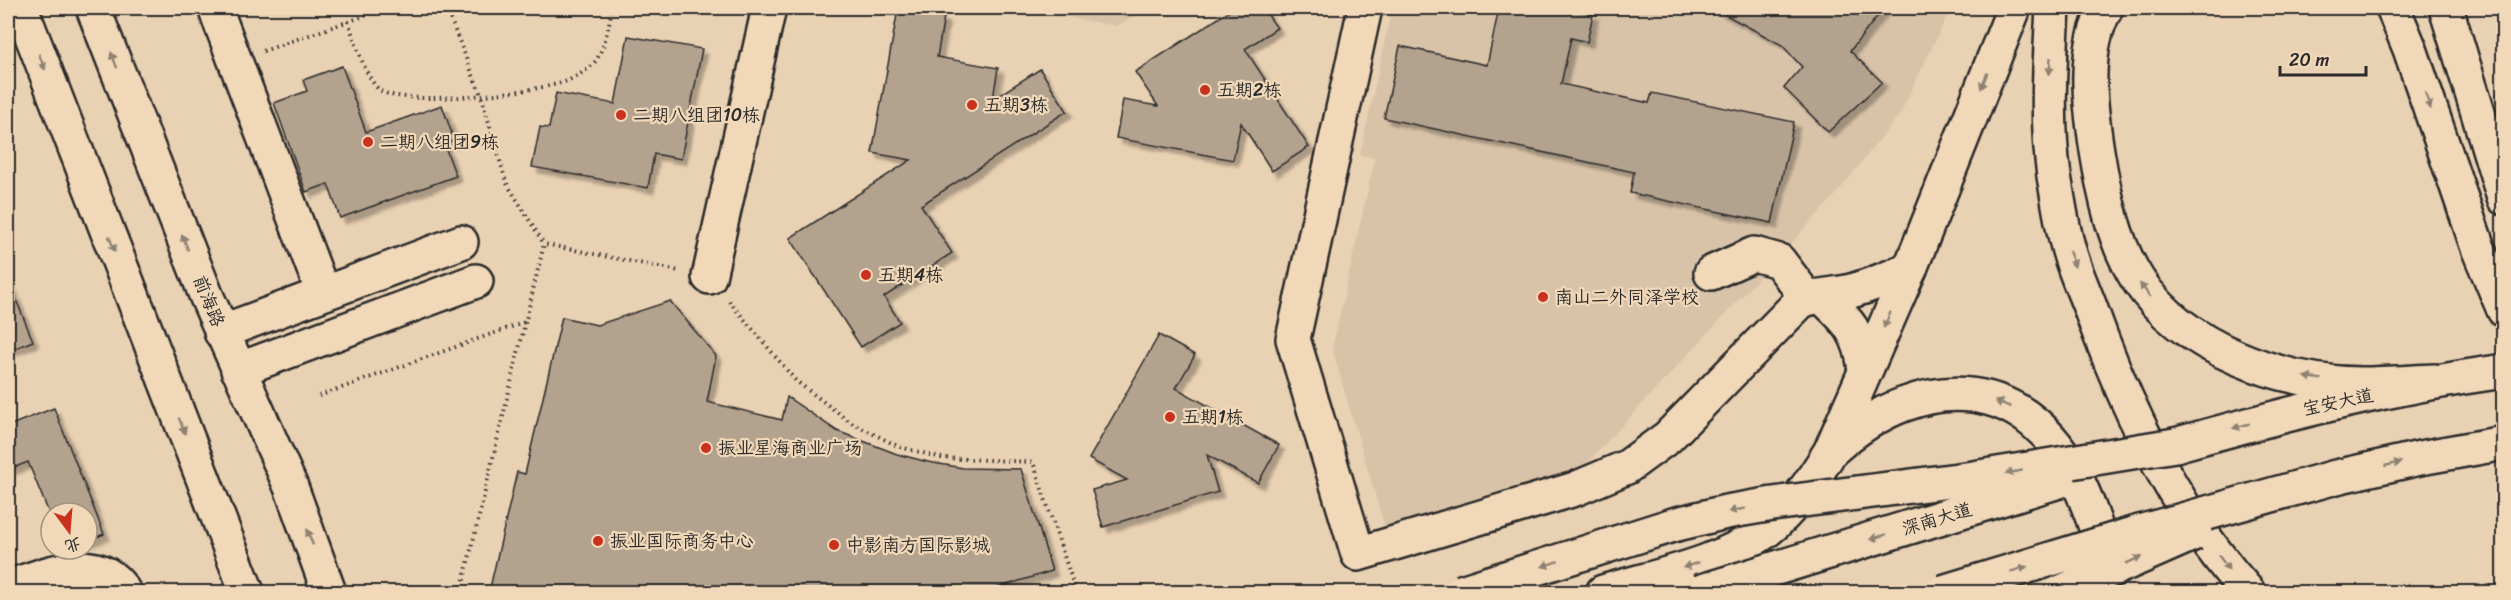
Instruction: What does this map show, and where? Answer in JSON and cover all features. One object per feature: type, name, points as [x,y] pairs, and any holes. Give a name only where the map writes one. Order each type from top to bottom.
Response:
[{"type":"main road","points":[[21,8],[247,592]]},
{"type":"main road","name":"前海路","points":[[93,8],[221,332],[291,487],[329,592]]},
{"type":"main road","points":[[215,8],[323,293]]},
{"type":"main road","points":[[709,278],[769,8]]},
{"type":"main road","points":[[1365,8],[1293,339],[1358,554],[1575,489],[1628,467],[1668,436],[1794,308],[1814,297],[1877,283],[1910,268]]},
{"type":"main road","points":[[1603,592],[1702,561],[1738,547],[1766,531],[1789,510],[1830,452],[1910,268],[2014,8]]},
{"type":"main road","points":[[2053,8],[2049,86],[2054,173],[2067,245],[2103,345],[2141,427],[2183,505],[2230,572],[2248,592]]},
{"type":"main road","points":[[2106,8],[2091,51],[2092,121],[2099,164],[2121,247],[2138,279],[2159,308],[2183,329],[2221,351],[2262,366],[2310,378],[2360,384],[2434,381]]},
{"type":"main road","points":[[2392,8],[2410,50],[2478,248],[2504,310]]},
{"type":"main road","points":[[2446,8],[2504,198]]},
{"type":"main road","points":[[221,332],[462,242]]},
{"type":"main road","points":[[1711,273],[1755,254],[1779,261],[1814,297],[1849,322],[1864,357],[1865,371]]},
{"type":"main road","points":[[238,370],[476,281]]},
{"type":"main road","name":"宝安大道","points":[[2175,445],[2292,411],[2434,381],[2504,371]]},
{"type":"main road","points":[[1830,452],[1873,417],[1897,406],[1928,397],[1958,393],[1986,397],[2012,406],[2034,421],[2052,439],[2077,479],[2088,505],[2100,550],[2100,567],[2095,591]]},
{"type":"main road","points":[[1943,592],[2136,533],[2336,477],[2420,458],[2504,443]]},
{"type":"main road","points":[[1461,592],[1673,525],[1726,512],[1973,478],[2175,445]]},
{"type":"main road","name":"深南大道","points":[[1700,592],[2175,445]]},
{"type":"main road","points":[[2061,592],[2241,514],[2336,477]]},
{"type":"main road","points":[[8,587],[79,568],[94,568],[107,573],[118,582],[124,592]]},
{"type":"path","points":[[235,61],[387,8]]},
{"type":"path","points":[[446,8],[481,95],[506,182],[544,244],[461,592]]},
{"type":"path","points":[[348,21],[364,67],[381,91],[405,97],[481,95],[511,93],[567,81],[592,65],[608,32],[612,8]]},
{"type":"path","points":[[544,244],[709,278],[796,381],[853,424],[900,447],[942,458],[1034,462],[1076,592]]},
{"type":"path","points":[[319,396],[526,322]]},
{"type":"shaded area","points":[[1018,8],[1150,8],[1116,26]]},
{"type":"shaded area","name":"南山二外同泽学校","points":[[1392,8],[1951,8],[1900,114],[1834,197],[1580,471],[1385,528],[1332,349],[1375,158],[1360,155]]},
{"type":"building","name":"五期2栋","points":[[1234,8],[1263,8],[1277,28],[1245,49],[1309,147],[1272,171],[1241,123],[1233,160],[1116,138],[1123,100],[1158,106],[1135,72]]},
{"type":"building","points":[[1499,8],[1565,8],[1593,14],[1587,42],[1571,38],[1561,84],[1649,103],[1652,93],[1794,122],[1772,223],[1630,193],[1634,172],[1384,118],[1400,46],[1487,65]]},
{"type":"building","points":[[1713,8],[1884,8],[1850,51],[1882,82],[1828,132],[1784,88],[1802,67],[1782,45]]},
{"type":"building","points":[[898,9],[944,17],[937,57],[998,68],[993,99],[1040,69],[1067,111],[921,205],[952,253],[884,297],[900,322],[861,347],[790,238],[911,160],[872,153]]},
{"type":"building","name":"二期八组团10栋","points":[[628,36],[702,49],[681,159],[654,154],[648,188],[532,167],[540,127],[549,128],[556,93],[615,104]]},
{"type":"building","name":"二期八组团9栋","points":[[342,66],[366,132],[442,105],[454,140],[444,144],[456,176],[340,218],[328,184],[306,192],[274,103],[307,91],[303,80]]},
{"type":"building","points":[[8,280],[33,341],[8,351]]},
{"type":"building","name":"振业星海商业广场","points":[[670,301],[716,356],[707,402],[782,420],[787,397],[837,431],[897,454],[963,468],[1021,469],[1052,571],[983,592],[489,592],[517,472],[525,474],[562,317],[597,325]]},
{"type":"building","name":"五期1栋","points":[[1159,335],[1195,355],[1176,388],[1279,445],[1258,483],[1207,455],[1218,492],[1103,527],[1092,490],[1127,480],[1089,459]]},
{"type":"building","points":[[54,408],[91,501],[44,501],[28,462],[8,470],[8,426]]},
{"type":"building","points":[[99,521],[104,534],[99,536]]},
{"type":"place","name":"五期2栋","points":[[1205,90]]},
{"type":"place","name":"五期3栋","points":[[972,105]]},
{"type":"place","name":"二期八组团10栋","points":[[621,115]]},
{"type":"place","name":"二期八组团9栋","points":[[368,142]]},
{"type":"place","name":"五期4栋","points":[[866,275]]},
{"type":"place","name":"南山二外同泽学校","points":[[1543,297]]},
{"type":"place","name":"五期1栋","points":[[1170,417]]},
{"type":"place","name":"振业星海商业广场","points":[[706,448]]},
{"type":"place","name":"振业国际商务中心","points":[[598,541]]},
{"type":"place","name":"中影南方国际影城","points":[[834,545]]}]
